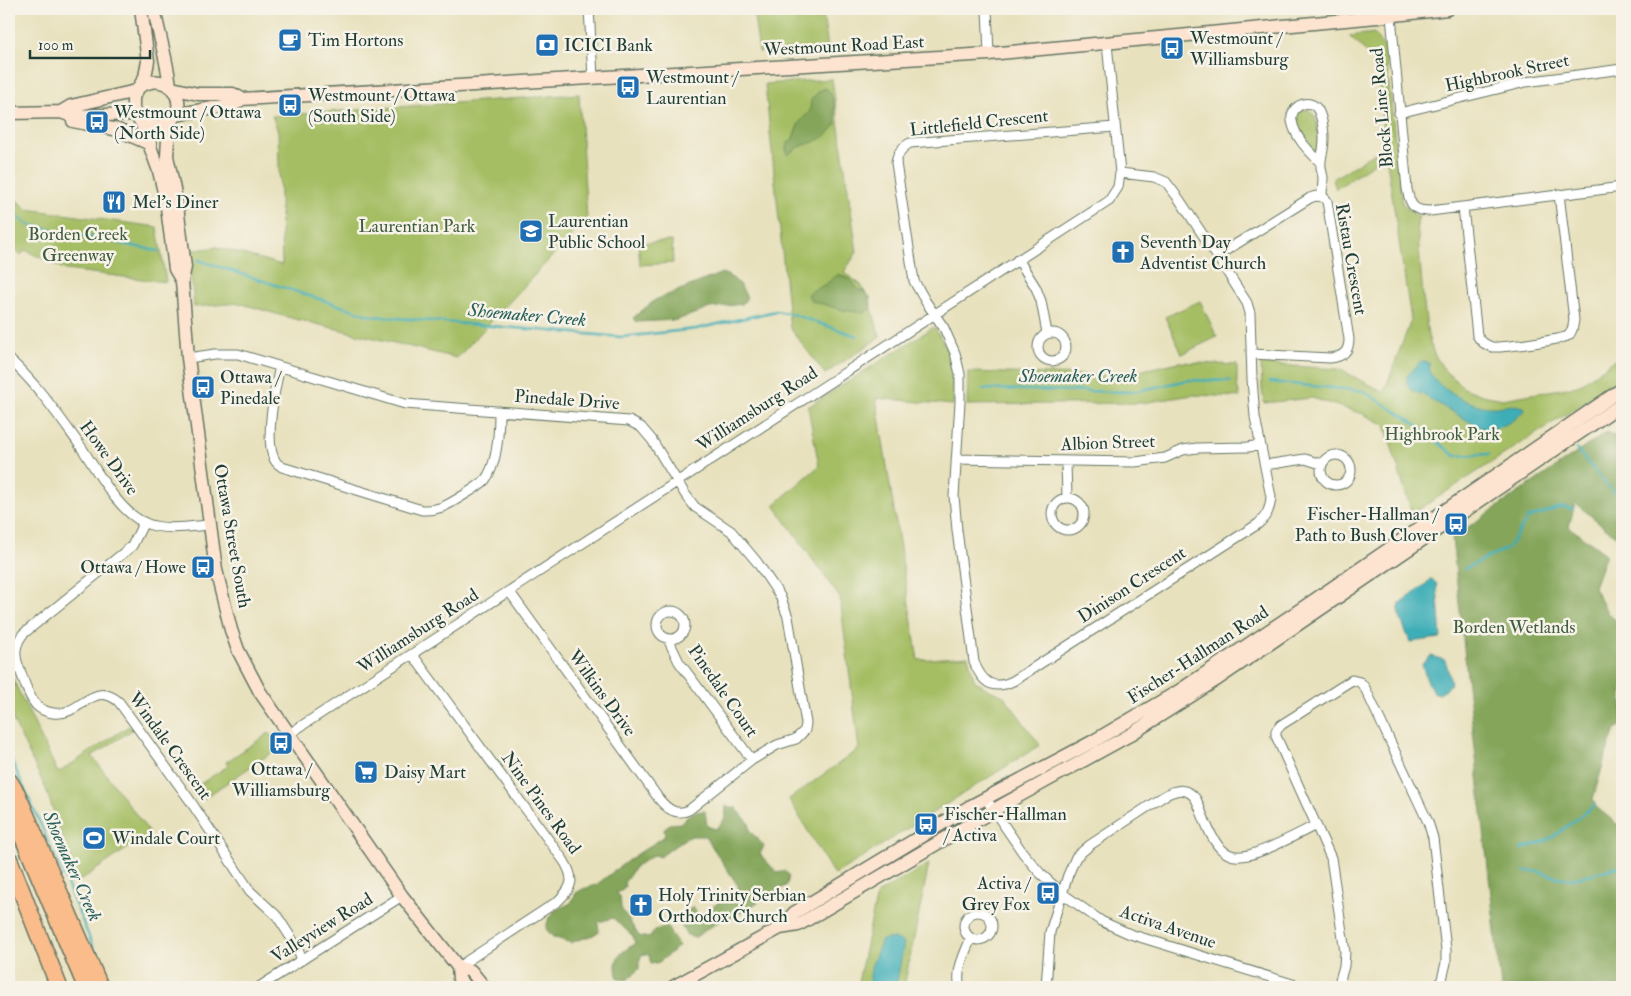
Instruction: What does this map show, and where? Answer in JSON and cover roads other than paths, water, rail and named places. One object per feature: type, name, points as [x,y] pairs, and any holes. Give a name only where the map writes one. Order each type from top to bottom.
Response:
[{"type":"highway","points":[[9,781],[17,794],[100,987]]},
{"type":"highway","points":[[9,804],[86,987]]},
{"type":"highway","points":[[9,858],[59,987]]},
{"type":"main road","points":[[141,9],[148,61],[145,77],[132,103],[150,144],[159,171],[166,200],[175,269],[182,281]]},
{"type":"main road","points":[[154,9],[166,57],[171,87],[177,96],[178,106],[167,156],[176,199],[185,267],[182,281]]},
{"type":"main road","name":"Westmount Road East","points":[[242,99],[990,54],[1107,44],[1391,12],[1447,9]]},
{"type":"main road","points":[[9,113],[55,112],[72,116],[138,118],[152,126],[158,126],[176,117],[235,104],[242,99],[233,94],[198,94],[171,87],[165,83],[152,81],[138,89],[71,106],[55,112]]},
{"type":"main road","points":[[55,112],[64,118],[118,130],[150,144]]},
{"type":"main road","points":[[167,156],[178,124],[176,117]]},
{"type":"main road","name":"Ottawa Street South","points":[[182,281],[188,358],[209,525],[220,589],[238,650],[260,692],[402,896],[458,968],[459,979],[465,987]]},
{"type":"main road","name":"Fischer-Hallman Road","points":[[673,987],[780,928],[794,913],[899,848],[971,806],[1092,742],[1179,691],[1324,594],[1622,389]]},
{"type":"main road","name":"Fischer-Hallman Road","points":[[780,928],[798,925],[993,811],[1128,736],[1216,680],[1622,404]]},
{"type":"main road","name":"Ottawa Street South","points":[[458,968],[471,971],[484,987]]},
{"type":"street","points":[[589,9],[593,77]]},
{"type":"street","points":[[987,9],[990,54]]},
{"type":"street","name":"Block Line Road","points":[[1391,12],[1407,189],[1411,204],[1420,211],[1462,207]]},
{"type":"street","name":"Williamsburg Road","points":[[289,734],[1108,201],[1118,187],[1120,173],[1107,44]]},
{"type":"street","name":"Highbrook Street","points":[[1399,112],[1526,82],[1622,69]]},
{"type":"street","points":[[1320,162],[1298,137],[1292,121],[1296,108],[1303,104],[1312,104],[1320,113],[1324,138],[1320,162],[1323,180],[1322,196]]},
{"type":"street","name":"Littlefield Crescent","points":[[934,314],[918,291],[914,281],[896,171],[898,154],[902,148],[910,143],[918,142],[1116,127]]},
{"type":"street","name":"Dinison Crescent","points":[[934,314],[944,328],[955,353],[960,374],[954,496],[956,530],[974,662],[984,680],[998,685],[1005,685],[1258,524],[1264,518],[1270,506],[1271,497],[1266,465],[1255,417],[1250,354],[1250,313],[1247,303],[1166,182],[1154,177],[1120,173]]},
{"type":"street","points":[[1559,194],[1574,320],[1573,329],[1570,335],[1560,339],[1494,347],[1480,340],[1476,325],[1462,207],[1559,194],[1622,187]]},
{"type":"street","name":"Ristau Crescent","points":[[1217,256],[1310,198],[1322,196],[1328,201],[1349,346],[1342,356],[1336,358],[1250,354]]},
{"type":"street","points":[[1018,259],[1036,288],[1041,301],[1047,333]]},
{"type":"street","name":"Pinedale Drive","points":[[188,358],[215,354],[238,354],[405,404],[629,421],[641,427],[652,440],[695,507],[731,531],[757,562],[780,596],[788,617],[806,723],[805,730],[796,740],[777,744],[752,760],[689,810],[684,812],[672,811]]},
{"type":"street","name":"Howe Drive","points":[[9,359],[45,399],[119,501],[132,514],[144,522],[158,527],[175,528],[209,525]]},
{"type":"street","points":[[280,367],[269,428],[272,455],[276,462],[282,467],[422,510],[443,508],[484,480],[494,464],[499,411]]},
{"type":"street","name":"Albion Street","points":[[956,459],[1066,462],[1150,461],[1165,458],[1183,450],[1260,445]]},
{"type":"street","points":[[1266,465],[1305,459],[1321,464]]},
{"type":"street","points":[[1066,462],[1067,498]]},
{"type":"street","name":"Windale Crescent","points":[[144,522],[132,546],[23,634],[16,647],[16,660],[35,704],[47,712],[57,713],[71,710],[96,695],[103,694],[114,697],[119,702],[189,799],[250,891],[277,916],[297,947],[302,960]]},
{"type":"street","name":"Wilkins Drive","points":[[509,591],[659,799],[672,811]]},
{"type":"street","name":"Pinedale Court","points":[[668,639],[679,662],[752,760]]},
{"type":"street","name":"Nine Pines Road","points":[[412,654],[564,861],[572,878],[570,886],[558,901],[458,968]]},
{"type":"street","points":[[1338,987],[1344,966],[1343,943],[1331,858],[1277,740],[1276,731],[1281,725],[1348,682],[1356,680],[1365,688],[1428,822],[1433,838],[1446,950],[1446,963],[1440,987]]},
{"type":"street","points":[[1046,987],[1050,932],[1068,875],[1076,857],[1090,845],[1164,796],[1175,790],[1182,790],[1192,794],[1196,799],[1214,841],[1224,852],[1232,856],[1239,857],[1256,853],[1316,824]]},
{"type":"street","name":"Activa Avenue","points":[[986,799],[1023,854],[1040,873],[1063,894],[1101,921],[1130,934],[1302,987]]},
{"type":"street","name":"Valleyview Road","points":[[259,987],[402,896]]},
{"type":"street","points":[[960,987],[958,978],[971,938]]},
{"type":"water","points":[[1421,361],[1429,363],[1431,374],[1442,386],[1466,401],[1490,407],[1521,406],[1525,408],[1524,411],[1508,423],[1493,429],[1477,426],[1413,391],[1406,384],[1407,376]]},
{"type":"water","points":[[1432,579],[1437,584],[1441,638],[1410,642],[1398,612],[1400,604]]},
{"type":"water","points":[[1431,656],[1445,660],[1451,683],[1446,690],[1439,694],[1433,692],[1422,664]]},
{"type":"water","points":[[894,938],[904,943],[896,987],[868,987],[872,964],[882,940]]},
{"type":"waterway","name":"Shoemaker Creek","points":[[9,211],[29,225],[158,251]]},
{"type":"waterway","name":"Shoemaker Creek","points":[[198,260],[372,316],[622,337],[696,329],[776,311],[792,314],[857,336]]},
{"type":"waterway","name":"Shoemaker Creek","points":[[983,389],[1133,392],[1188,380],[1231,381]]},
{"type":"waterway","name":"Shoemaker Creek","points":[[1270,382],[1363,391],[1413,422],[1455,456],[1489,454]]},
{"type":"waterway","name":"Shoemaker Creek","points":[[1576,449],[1622,502]]},
{"type":"waterway","points":[[1464,569],[1508,548],[1528,518],[1561,507],[1573,509]]},
{"type":"waterway","name":"Shoemaker Creek","points":[[9,755],[59,865],[110,987]]},
{"type":"waterway","points":[[1521,849],[1553,837],[1595,805]]},
{"type":"waterway","points":[[1524,871],[1540,872],[1572,879],[1622,866]]},
{"type":"place","name":"Tim Hortons","points":[[290,40]]},
{"type":"place","name":"ICICI Bank","points":[[547,45]]},
{"type":"place","name":"Westmount / Williamsburg","points":[[1172,48]]},
{"type":"place","name":"Westmount / Laurentian","points":[[628,87]]},
{"type":"place","name":"Westmount / Ottawa (South Side)","points":[[290,105]]},
{"type":"place","name":"Westmount / Ottawa (North Side)","points":[[97,122]]},
{"type":"place","name":"Mel's Diner","points":[[114,202]]},
{"type":"place","name":"Laurentian Public School","points":[[531,231]]},
{"type":"place","name":"Seventh Day Adventist Church","points":[[1123,252]]},
{"type":"place","name":"Ottawa / Pinedale","points":[[203,387]]},
{"type":"place","name":"Fischer-Hallman / Path to Bush Clover","points":[[1456,524]]},
{"type":"place","name":"Ottawa / Howe","points":[[203,567]]},
{"type":"place","name":"Ottawa / Williamsburg","points":[[281,743]]},
{"type":"place","name":"Daisy Mart","points":[[366,772]]},
{"type":"place","name":"Fischer-Hallman / Activa","points":[[926,824]]},
{"type":"place","name":"Windale Court","points":[[94,838]]},
{"type":"place","name":"Activa / Grey Fox","points":[[1048,893]]},
{"type":"place","name":"Holy Trinity Serbian Orthodox Church","points":[[641,905]]},
{"type":"park label","name":"Laurentian Park","points":[[417,226]]},
{"type":"park label","name":"Borden Creek Greenway","points":[[78,244]]},
{"type":"park label","name":"Highbrook Park","points":[[1442,434]]},
{"type":"park label","name":"Borden Wetlands","points":[[1514,627]]}]
